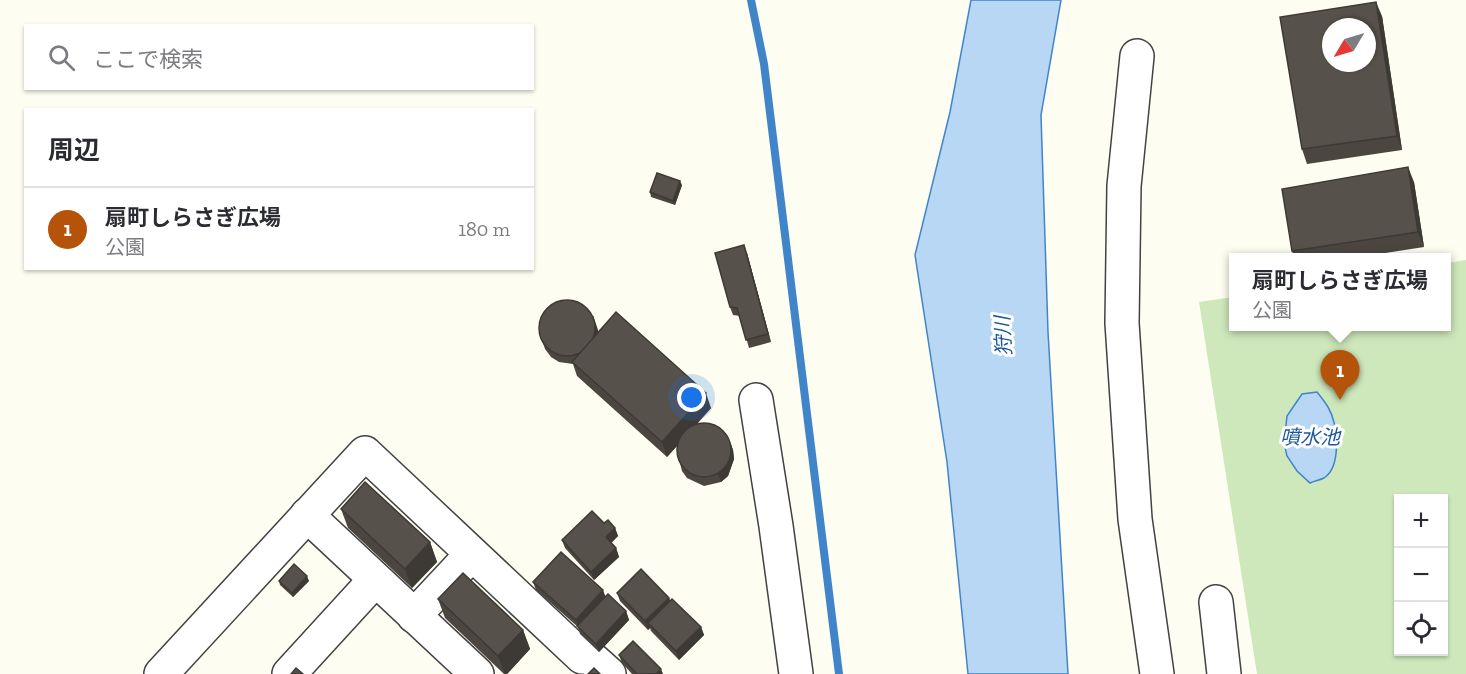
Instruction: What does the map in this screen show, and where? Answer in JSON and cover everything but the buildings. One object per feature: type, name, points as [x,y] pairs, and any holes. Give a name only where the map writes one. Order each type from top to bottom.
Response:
[{"type":"street","points":[[1137,56],[1124,186],[1122,323],[1135,519],[1157,674]]},
{"type":"street","points":[[756,400],[777,526],[796,674]]},
{"type":"street","points":[[161,674],[365,453],[472,554],[574,665],[590,657],[609,674]]},
{"type":"street","points":[[307,515],[477,674]]},
{"type":"street","points":[[414,616],[472,554]]},
{"type":"street","points":[[289,674],[375,580]]},
{"type":"street","points":[[1216,602],[1224,674]]},
{"type":"green space","points":[[1466,260],[1466,674],[1257,674],[1199,302],[1229,298],[1229,331],[1451,331],[1451,262]]},
{"type":"water","name":"狩川","points":[[971,0],[1061,0],[1041,115],[1048,332],[1068,674],[968,674],[947,462],[915,255],[950,112]]},
{"type":"water","name":"噴水池","points":[[1317,392],[1331,414],[1337,444],[1334,464],[1330,472],[1324,478],[1310,483],[1297,471],[1287,456],[1284,443],[1287,416],[1302,394]]},
{"type":"waterway","points":[[751,0],[764,64],[839,674]]},
{"type":"place","name":"扇町しらさぎ広場","points":[[1340,400]]}]
